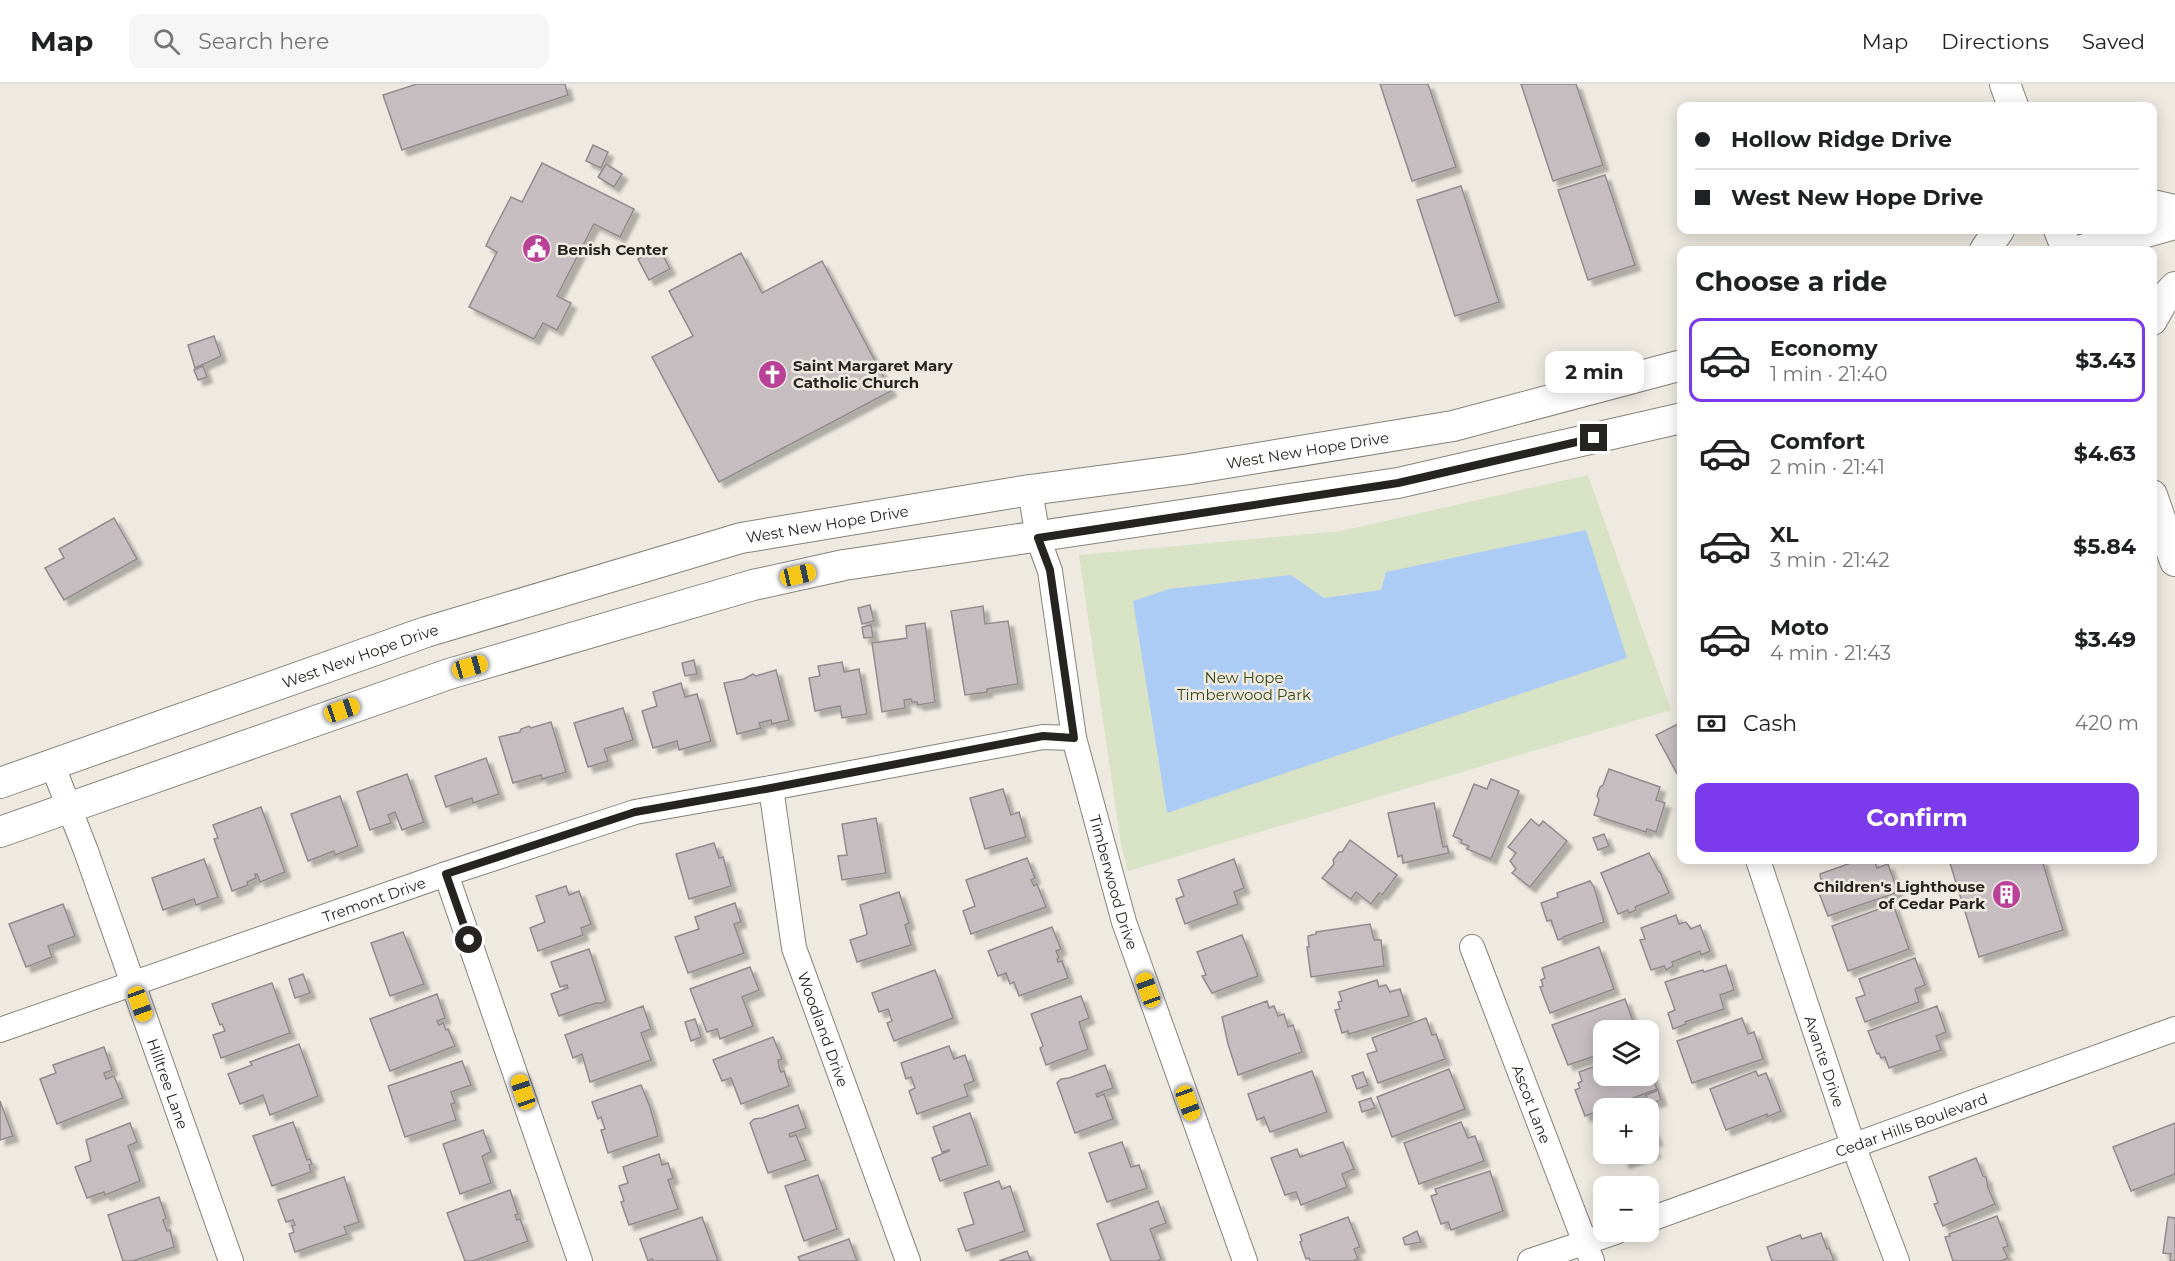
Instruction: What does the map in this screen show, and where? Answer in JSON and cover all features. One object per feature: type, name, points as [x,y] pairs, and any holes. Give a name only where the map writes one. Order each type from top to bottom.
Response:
[{"type":"main road","points":[[2005,84],[2012,102]]},
{"type":"main road","points":[[2157,206],[2175,210]]},
{"type":"main road","points":[[2157,229],[2175,224]]},
{"type":"main road","points":[[2096,246],[2139,234]]},
{"type":"main road","points":[[2157,275],[2175,270]]},
{"type":"main road","points":[[2157,311],[2175,287]]},
{"type":"main road","name":"West New Hope Drive","points":[[0,783],[426,632],[741,538],[1030,490],[1190,469],[1454,426],[1677,366]]},
{"type":"main road","points":[[0,832],[448,674],[753,585],[844,565],[1398,483],[1677,419]]},
{"type":"main road","points":[[2157,509],[2175,561]]},
{"type":"street","name":"Timberwood Drive","points":[[1030,490],[1038,538],[1050,570],[1074,738],[1124,922],[1245,1261]]},
{"type":"street","name":"Tremont Drive","points":[[0,1030],[446,874],[635,812],[1043,736],[1074,738]]},
{"type":"street","name":"Hilltree Lane","points":[[52,764],[86,852],[231,1261]]},
{"type":"street","name":"Woodland Drive","points":[[771,788],[794,948],[908,1261]]},
{"type":"street","name":"Avante Drive","points":[[1759,864],[1853,1145],[1897,1261]]},
{"type":"street","points":[[446,874],[580,1261]]},
{"type":"street","name":"Ascot Lane","points":[[1472,947],[1588,1252]]},
{"type":"street","name":"Cedar Hills Boulevard","points":[[1659,1216],[2175,1029]]},
{"type":"street","points":[[1530,1261],[1588,1252],[1602,1242]]},
{"type":"green space","name":"New Hope Timberwood Park","points":[[1588,475],[1671,710],[1128,871],[1121,844],[1079,555],[1341,531]]},
{"type":"water","points":[[1586,530],[1627,658],[1167,813],[1133,601],[1169,589],[1291,575],[1324,598],[1381,590],[1386,572]]},
{"type":"building","points":[[417,84],[565,84],[568,95],[402,150],[383,95]]},
{"type":"building","points":[[1380,84],[1428,84],[1456,167],[1412,181]]},
{"type":"building","points":[[1521,84],[1576,84],[1603,165],[1553,181]]},
{"type":"building","points":[[593,145],[608,152],[601,168],[586,161]]},
{"type":"building","name":"Benish Center","points":[[542,163],[634,209],[620,237],[594,224],[557,296],[571,303],[557,330],[543,323],[534,339],[469,307],[497,252],[486,246],[489,239],[511,197],[522,202]]},
{"type":"building","points":[[606,164],[622,174],[614,187],[598,177]]},
{"type":"building","points":[[1605,175],[1635,265],[1588,280],[1558,190]]},
{"type":"building","points":[[1461,186],[1499,302],[1455,316],[1417,200]]},
{"type":"building","points":[[659,248],[670,269],[649,280],[638,259]]},
{"type":"building","name":"Saint Margaret Mary Catholic Church","points":[[741,253],[762,293],[822,261],[891,391],[719,482],[652,357],[693,336],[669,291]]},
{"type":"building","points":[[214,336],[221,356],[195,368],[188,345]]},
{"type":"building","points":[[203,366],[207,377],[198,380],[194,370]]},
{"type":"building","points":[[114,518],[137,559],[64,600],[45,568],[64,558],[59,549]]},
{"type":"building","points":[[870,605],[874,621],[862,624],[858,608]]},
{"type":"building","points":[[983,606],[985,624],[1008,621],[1018,684],[965,695],[951,611]]},
{"type":"building","points":[[925,623],[935,702],[918,705],[911,699],[904,700],[905,708],[882,712],[872,643],[907,638],[906,626]]},
{"type":"building","points":[[871,625],[873,637],[864,638],[862,627]]},
{"type":"building","points":[[694,660],[697,674],[685,676],[682,663]]},
{"type":"building","points":[[842,662],[844,672],[859,669],[867,714],[842,718],[840,706],[815,711],[809,678],[820,676],[818,666]]},
{"type":"building","points":[[776,670],[789,720],[772,724],[771,720],[759,723],[761,728],[737,734],[724,683]]},
{"type":"building","points":[[681,683],[685,697],[697,694],[711,741],[679,750],[677,741],[653,748],[642,711],[657,706],[653,692]]},
{"type":"building","points":[[623,708],[633,740],[604,749],[608,761],[588,767],[574,723]]},
{"type":"building","points":[[551,722],[566,772],[542,779],[541,775],[513,783],[499,737],[520,732],[521,729],[529,726],[531,728]]},
{"type":"building","points":[[1677,724],[1677,774],[1656,735]]},
{"type":"building","points":[[486,758],[499,794],[473,803],[472,798],[446,807],[435,776]]},
{"type":"building","points":[[1609,769],[1660,787],[1656,800],[1665,803],[1656,832],[1647,829],[1646,832],[1594,815],[1599,800],[1597,796]]},
{"type":"building","points":[[407,774],[424,822],[402,830],[395,812],[388,815],[391,823],[370,830],[357,792]]},
{"type":"building","points":[[1491,779],[1519,791],[1491,859],[1467,849],[1469,846],[1453,836],[1474,784],[1487,789]]},
{"type":"building","points":[[1003,789],[1011,815],[1019,812],[1026,837],[985,849],[970,798]]},
{"type":"building","points":[[340,796],[358,846],[335,855],[334,851],[308,861],[291,814]]},
{"type":"building","points":[[1434,803],[1443,847],[1447,846],[1449,853],[1403,863],[1402,855],[1398,857],[1388,813]]},
{"type":"building","points":[[261,807],[285,872],[260,882],[255,874],[256,878],[247,882],[248,885],[232,891],[214,839],[218,838],[213,825]]},
{"type":"building","points":[[876,818],[886,873],[842,880],[838,856],[847,855],[842,824]]},
{"type":"building","points":[[1531,819],[1539,826],[1543,821],[1567,841],[1530,887],[1512,873],[1516,869],[1510,861],[1516,853],[1508,847]]},
{"type":"building","points":[[1604,834],[1609,846],[1598,850],[1593,838]]},
{"type":"building","points":[[1350,840],[1397,875],[1382,895],[1379,893],[1371,904],[1356,892],[1351,899],[1322,878],[1334,864],[1333,860]]},
{"type":"building","points":[[714,843],[719,858],[723,857],[731,886],[689,899],[676,854]]},
{"type":"building","points":[[1649,853],[1669,893],[1635,907],[1636,910],[1629,913],[1628,910],[1618,914],[1601,873]]},
{"type":"building","points":[[1027,858],[1035,878],[1031,880],[1034,886],[1037,884],[1046,907],[971,934],[963,911],[975,906],[966,880]]},
{"type":"building","points":[[204,859],[218,897],[196,905],[194,899],[163,910],[152,878]]},
{"type":"building","points":[[1234,859],[1244,888],[1234,892],[1238,904],[1185,924],[1176,899],[1184,896],[1178,880]]},
{"type":"building","points":[[1848,864],[1876,864],[1877,868],[1888,864],[1898,892],[1828,916],[1819,893],[1823,892],[1820,874]]},
{"type":"building","name":"Children's Lighthouse of Cedar Park","points":[[1950,864],[2043,864],[2063,930],[1979,957]]},
{"type":"building","points":[[1590,881],[1594,887],[1604,922],[1558,940],[1551,920],[1547,921],[1541,903],[1558,897],[1557,893]]},
{"type":"building","points":[[566,886],[569,895],[579,891],[591,924],[581,928],[583,935],[538,951],[530,928],[545,922],[536,896]]},
{"type":"building","points":[[899,892],[909,923],[905,925],[911,945],[857,962],[850,940],[867,933],[860,905]]},
{"type":"building","points":[[735,903],[741,922],[734,924],[744,953],[688,973],[675,937],[699,929],[695,917]]},
{"type":"building","points":[[63,904],[75,936],[48,946],[52,957],[26,967],[9,924]]},
{"type":"building","points":[[1893,904],[1909,949],[1848,971],[1832,926]]},
{"type":"building","points":[[1676,915],[1679,924],[1686,922],[1691,929],[1700,925],[1710,951],[1701,955],[1700,951],[1672,962],[1673,966],[1666,970],[1664,966],[1651,970],[1640,940],[1645,939],[1641,928]]},
{"type":"building","points":[[1370,924],[1374,940],[1381,940],[1384,966],[1311,977],[1307,947],[1309,947],[1308,936],[1316,932]]},
{"type":"building","points":[[1052,927],[1061,949],[1056,951],[1059,958],[1057,959],[1058,962],[1062,961],[1068,978],[1019,996],[1014,982],[1010,984],[1006,973],[998,976],[988,951]]},
{"type":"building","points":[[403,932],[424,984],[390,996],[371,943]]},
{"type":"building","points":[[1242,935],[1258,976],[1212,993],[1202,976],[1206,975],[1197,952]]},
{"type":"building","points":[[1599,947],[1614,989],[1550,1013],[1540,987],[1543,986],[1541,980],[1545,978],[1542,968]]},
{"type":"building","points":[[589,949],[606,1000],[603,1003],[596,1003],[559,1016],[551,994],[568,988],[567,985],[560,987],[551,962]]},
{"type":"building","points":[[1915,958],[1925,985],[1915,989],[1919,1002],[1865,1022],[1856,998],[1865,995],[1859,979]]},
{"type":"building","points":[[1726,965],[1734,990],[1720,995],[1724,1009],[1685,1022],[1686,1024],[1673,1029],[1668,1013],[1675,1010],[1665,982]]},
{"type":"building","points":[[750,967],[759,990],[742,997],[753,1026],[720,1039],[717,1029],[707,1032],[690,989]]},
{"type":"building","points":[[935,970],[953,1018],[894,1041],[887,1023],[892,1021],[888,1009],[879,1012],[872,993]]},
{"type":"building","points":[[303,974],[310,993],[295,998],[289,979]]},
{"type":"building","points":[[1377,980],[1379,987],[1386,985],[1390,992],[1400,989],[1409,1016],[1349,1034],[1348,1031],[1342,1033],[1335,1010],[1340,1009],[1338,1002],[1342,1001],[1339,992]]},
{"type":"building","points":[[272,983],[290,1033],[221,1058],[213,1035],[225,1031],[222,1024],[220,1025],[212,1004]]},
{"type":"building","points":[[437,994],[445,1018],[437,1021],[439,1025],[443,1023],[446,1030],[448,1029],[455,1046],[390,1071],[370,1019]]},
{"type":"building","points":[[1081,996],[1089,1018],[1079,1022],[1088,1049],[1046,1065],[1040,1048],[1043,1046],[1031,1014]]},
{"type":"building","points":[[1625,999],[1632,1020],[1593,1020],[1593,1057],[1568,1065],[1552,1025]]},
{"type":"building","points":[[1267,1001],[1269,1008],[1274,1006],[1278,1016],[1284,1014],[1288,1027],[1293,1025],[1302,1052],[1238,1075],[1222,1017]]},
{"type":"building","points":[[643,1006],[651,1029],[641,1033],[651,1060],[590,1082],[582,1054],[573,1058],[565,1035]]},
{"type":"building","points":[[1937,1006],[1946,1032],[1936,1036],[1941,1050],[1889,1068],[1885,1057],[1881,1058],[1879,1053],[1877,1054],[1868,1031]]},
{"type":"building","points":[[1426,1018],[1432,1035],[1436,1034],[1445,1059],[1378,1083],[1367,1054],[1377,1051],[1372,1038]]},
{"type":"building","points":[[1742,1018],[1748,1034],[1754,1032],[1763,1059],[1692,1083],[1677,1041]]},
{"type":"building","points":[[695,1019],[701,1037],[691,1041],[685,1022]]},
{"type":"building","points":[[773,1037],[782,1059],[778,1060],[779,1067],[781,1072],[784,1071],[789,1086],[741,1104],[731,1078],[722,1081],[713,1060]]},
{"type":"building","points":[[299,1044],[318,1096],[270,1115],[263,1095],[240,1104],[228,1074],[252,1065],[250,1062]]},
{"type":"building","points":[[949,1046],[954,1059],[965,1055],[974,1081],[964,1085],[968,1096],[917,1114],[909,1091],[915,1088],[911,1077],[906,1079],[901,1063]]},
{"type":"building","points":[[104,1047],[112,1070],[104,1073],[106,1079],[114,1076],[123,1098],[57,1124],[40,1079],[56,1073],[53,1065]]},
{"type":"building","points":[[462,1061],[471,1085],[451,1092],[455,1103],[451,1104],[456,1120],[405,1137],[388,1086]]},
{"type":"building","points":[[1105,1065],[1113,1088],[1096,1094],[1097,1097],[1104,1094],[1113,1119],[1075,1133],[1057,1083],[1061,1079]]},
{"type":"building","points":[[1593,1067],[1593,1086],[1656,1086],[1657,1089],[1633,1098],[1593,1098],[1593,1113],[1585,1116],[1575,1090],[1580,1088],[1578,1083],[1582,1081],[1579,1072]]},
{"type":"building","points":[[1449,1069],[1465,1109],[1392,1137],[1377,1097]]},
{"type":"building","points":[[1312,1071],[1327,1112],[1270,1132],[1264,1117],[1257,1120],[1248,1094]]},
{"type":"building","points":[[1756,1071],[1758,1076],[1766,1073],[1781,1111],[1726,1130],[1710,1089]]},
{"type":"building","points":[[1363,1072],[1368,1085],[1357,1089],[1352,1076]]},
{"type":"building","points":[[641,1085],[658,1136],[608,1153],[601,1130],[605,1129],[601,1117],[598,1119],[592,1102]]},
{"type":"building","points":[[1658,1090],[1661,1100],[1647,1098],[1646,1095]]},
{"type":"building","points":[[1371,1098],[1375,1108],[1362,1112],[1359,1102]]},
{"type":"building","points":[[0,1101],[13,1136],[0,1140]]},
{"type":"building","points":[[798,1105],[806,1128],[789,1134],[790,1137],[796,1135],[806,1160],[768,1173],[750,1123],[754,1119]]},
{"type":"building","points":[[970,1113],[988,1165],[940,1181],[932,1158],[949,1150],[942,1152],[933,1127]]},
{"type":"building","points":[[293,1122],[307,1160],[310,1159],[312,1164],[309,1165],[311,1172],[272,1186],[253,1136]]},
{"type":"building","points":[[1461,1122],[1468,1138],[1475,1136],[1484,1161],[1419,1184],[1404,1143]]},
{"type":"building","points":[[130,1123],[137,1142],[128,1146],[140,1181],[105,1195],[104,1192],[87,1198],[75,1167],[91,1161],[86,1140]]},
{"type":"building","points":[[2175,1123],[2175,1174],[2131,1191],[2113,1147]]},
{"type":"building","points":[[483,1130],[491,1152],[482,1156],[491,1183],[460,1194],[443,1144]]},
{"type":"building","points":[[1122,1142],[1131,1167],[1139,1165],[1147,1188],[1107,1202],[1089,1153]]},
{"type":"building","points":[[1343,1142],[1354,1169],[1342,1174],[1347,1187],[1301,1205],[1296,1192],[1285,1195],[1271,1158],[1297,1149],[1300,1157]]},
{"type":"building","points":[[659,1154],[662,1165],[668,1163],[673,1178],[668,1180],[678,1209],[629,1225],[621,1202],[624,1201],[619,1186],[628,1183],[623,1167]]},
{"type":"building","points":[[1976,1158],[1983,1176],[1986,1177],[1995,1204],[1943,1226],[1934,1204],[1938,1203],[1929,1177]]},
{"type":"building","points":[[1490,1171],[1503,1211],[1451,1230],[1448,1222],[1441,1224],[1431,1196],[1437,1194],[1435,1189]]},
{"type":"building","points":[[818,1175],[837,1229],[804,1241],[785,1186]]},
{"type":"building","points":[[344,1177],[359,1222],[344,1227],[347,1234],[295,1252],[289,1234],[294,1232],[292,1226],[295,1225],[293,1220],[286,1222],[278,1200]]},
{"type":"building","points":[[999,1181],[1002,1189],[1010,1186],[1025,1231],[966,1251],[958,1229],[974,1224],[964,1193]]},
{"type":"building","points":[[510,1190],[518,1214],[515,1215],[517,1220],[520,1219],[528,1241],[473,1261],[465,1261],[447,1213]]},
{"type":"building","points":[[159,1197],[166,1218],[163,1220],[167,1231],[170,1230],[174,1247],[133,1261],[123,1261],[108,1215]]},
{"type":"building","points":[[1158,1201],[1166,1223],[1150,1229],[1161,1259],[1157,1261],[1111,1261],[1097,1224]]},
{"type":"building","points":[[1997,1216],[2008,1246],[2003,1248],[2008,1258],[2001,1261],[1953,1261],[1945,1237]]},
{"type":"building","points":[[702,1217],[718,1261],[653,1261],[652,1259],[648,1261],[640,1239]]},
{"type":"building","points":[[1348,1217],[1360,1247],[1354,1249],[1358,1259],[1310,1261],[1309,1258],[1306,1259],[1300,1235]]},
{"type":"building","points":[[2168,1217],[2175,1218],[2175,1261],[2170,1261],[2171,1254],[2163,1253]]},
{"type":"building","points":[[1417,1231],[1421,1242],[1405,1245],[1403,1238]]},
{"type":"building","points":[[1821,1233],[1834,1261],[1772,1261],[1767,1247],[1800,1235],[1802,1239]]},
{"type":"building","points":[[849,1239],[857,1261],[800,1261],[798,1257]]},
{"type":"building","points":[[1027,1251],[1031,1261],[999,1261]]},
{"type":"place","name":"Benish Center","points":[[536,249]]},
{"type":"place","name":"Saint Margaret Mary Catholic Church","points":[[772,374]]},
{"type":"place","name":"Children's Lighthouse of Cedar Park","points":[[2006,895]]},
{"type":"route","points":[[469,940],[446,874],[635,812],[1043,736],[1074,738],[1050,570],[1038,538],[1398,483],[1594,438]]}]
